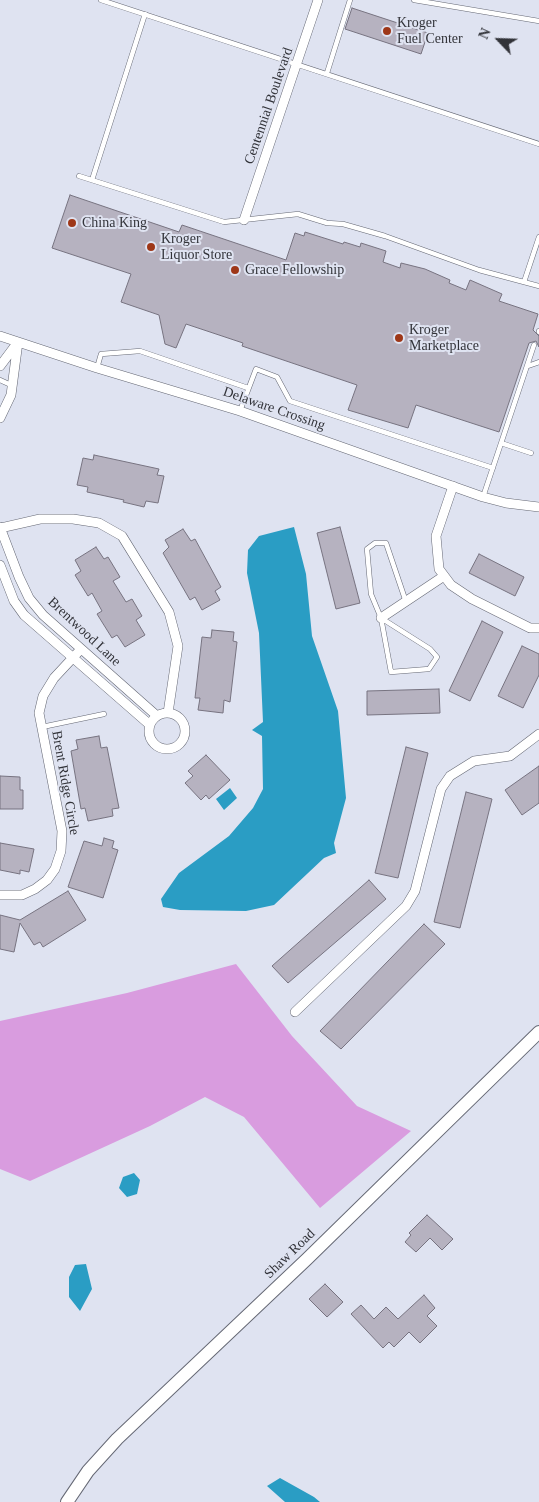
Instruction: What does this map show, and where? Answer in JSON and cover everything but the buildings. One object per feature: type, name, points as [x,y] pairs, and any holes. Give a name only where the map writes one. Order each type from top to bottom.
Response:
[{"type":"main road","name":"Shaw Road","points":[[67,1502],[88,1471],[116,1439],[301,1265],[539,1032]]},
{"type":"street","name":"Centennial Boulevard","points":[[244,220],[318,0]]},
{"type":"street","name":"Delaware Crossing","points":[[0,336],[97,368],[240,410],[483,497],[506,503],[539,507]]},
{"type":"street","points":[[0,366],[18,342]]},
{"type":"street","points":[[0,416],[11,394],[18,342]]},
{"type":"street","points":[[453,486],[436,536],[439,569],[451,585],[472,599],[530,628],[539,628]]},
{"type":"street","points":[[0,528],[40,519],[73,519],[99,523],[122,536],[169,612],[178,646],[168,713]]},
{"type":"street","name":"Brentwood Lane","points":[[0,528],[29,598],[43,615],[156,716]]},
{"type":"street","name":"Brentwood Lane","points":[[0,565],[14,602],[24,614],[150,725]]},
{"type":"street","points":[[382,618],[444,576]]},
{"type":"street","name":"Brent Ridge Circle","points":[[0,895],[22,895],[35,889],[47,880],[55,869],[62,851],[62,830],[39,713],[43,696],[54,678],[81,649]]},
{"type":"street","points":[[168,713],[183,722],[184,735],[179,744],[168,749],[158,747],[150,737],[150,725],[156,716],[168,713]]},
{"type":"street","points":[[295,1012],[406,906],[415,891],[441,789],[450,776],[474,761],[510,756],[538,735]]},
{"type":"lane","points":[[101,0],[298,63],[539,144]]},
{"type":"lane","points":[[327,73],[350,0]]},
{"type":"lane","points":[[414,0],[539,21]]},
{"type":"lane","points":[[92,180],[144,14]]},
{"type":"lane","points":[[79,176],[224,222],[298,214],[385,236],[479,270],[539,286]]},
{"type":"lane","points":[[524,282],[539,237]]},
{"type":"lane","points":[[483,497],[534,345]]},
{"type":"lane","points":[[97,368],[101,354],[140,351],[248,388]]},
{"type":"lane","points":[[528,366],[539,362]]},
{"type":"lane","points":[[240,410],[256,369],[277,377],[290,402],[493,468]]},
{"type":"lane","points":[[0,380],[11,385]]},
{"type":"lane","points":[[501,443],[531,453]]},
{"type":"lane","points":[[382,618],[430,649],[437,657],[429,669],[391,672],[382,618],[371,594],[368,549],[375,543],[386,543],[406,602]]},
{"type":"lane","points":[[42,727],[104,714]]},
{"type":"shaded area","points":[[236,964],[292,1036],[357,1106],[411,1131],[320,1208],[244,1117],[205,1097],[150,1126],[30,1181],[0,1169],[0,1021],[127,993]]},
{"type":"water","points":[[294,527],[306,574],[312,636],[338,711],[346,798],[334,843],[336,853],[324,858],[274,905],[246,911],[180,910],[163,907],[161,899],[179,873],[229,836],[253,808],[263,789],[262,736],[252,730],[263,722],[259,633],[247,573],[248,550],[259,536]]},
{"type":"water","points":[[230,788],[237,798],[224,810],[216,799]]},
{"type":"water","points":[[134,1173],[140,1180],[137,1194],[127,1197],[119,1188],[123,1177]]},
{"type":"water","points":[[86,1264],[92,1289],[80,1311],[69,1297],[69,1277],[75,1265]]},
{"type":"water","points":[[280,1478],[320,1502],[285,1502],[267,1486]]},
{"type":"place","name":"Kroger Fuel Center","points":[[387,31]]},
{"type":"place","name":"China King","points":[[72,223]]},
{"type":"place","name":"Kroger Liquor Store","points":[[151,247]]},
{"type":"place","name":"Grace Fellowship","points":[[235,270]]},
{"type":"place","name":"Kroger Marketplace","points":[[399,338]]}]
